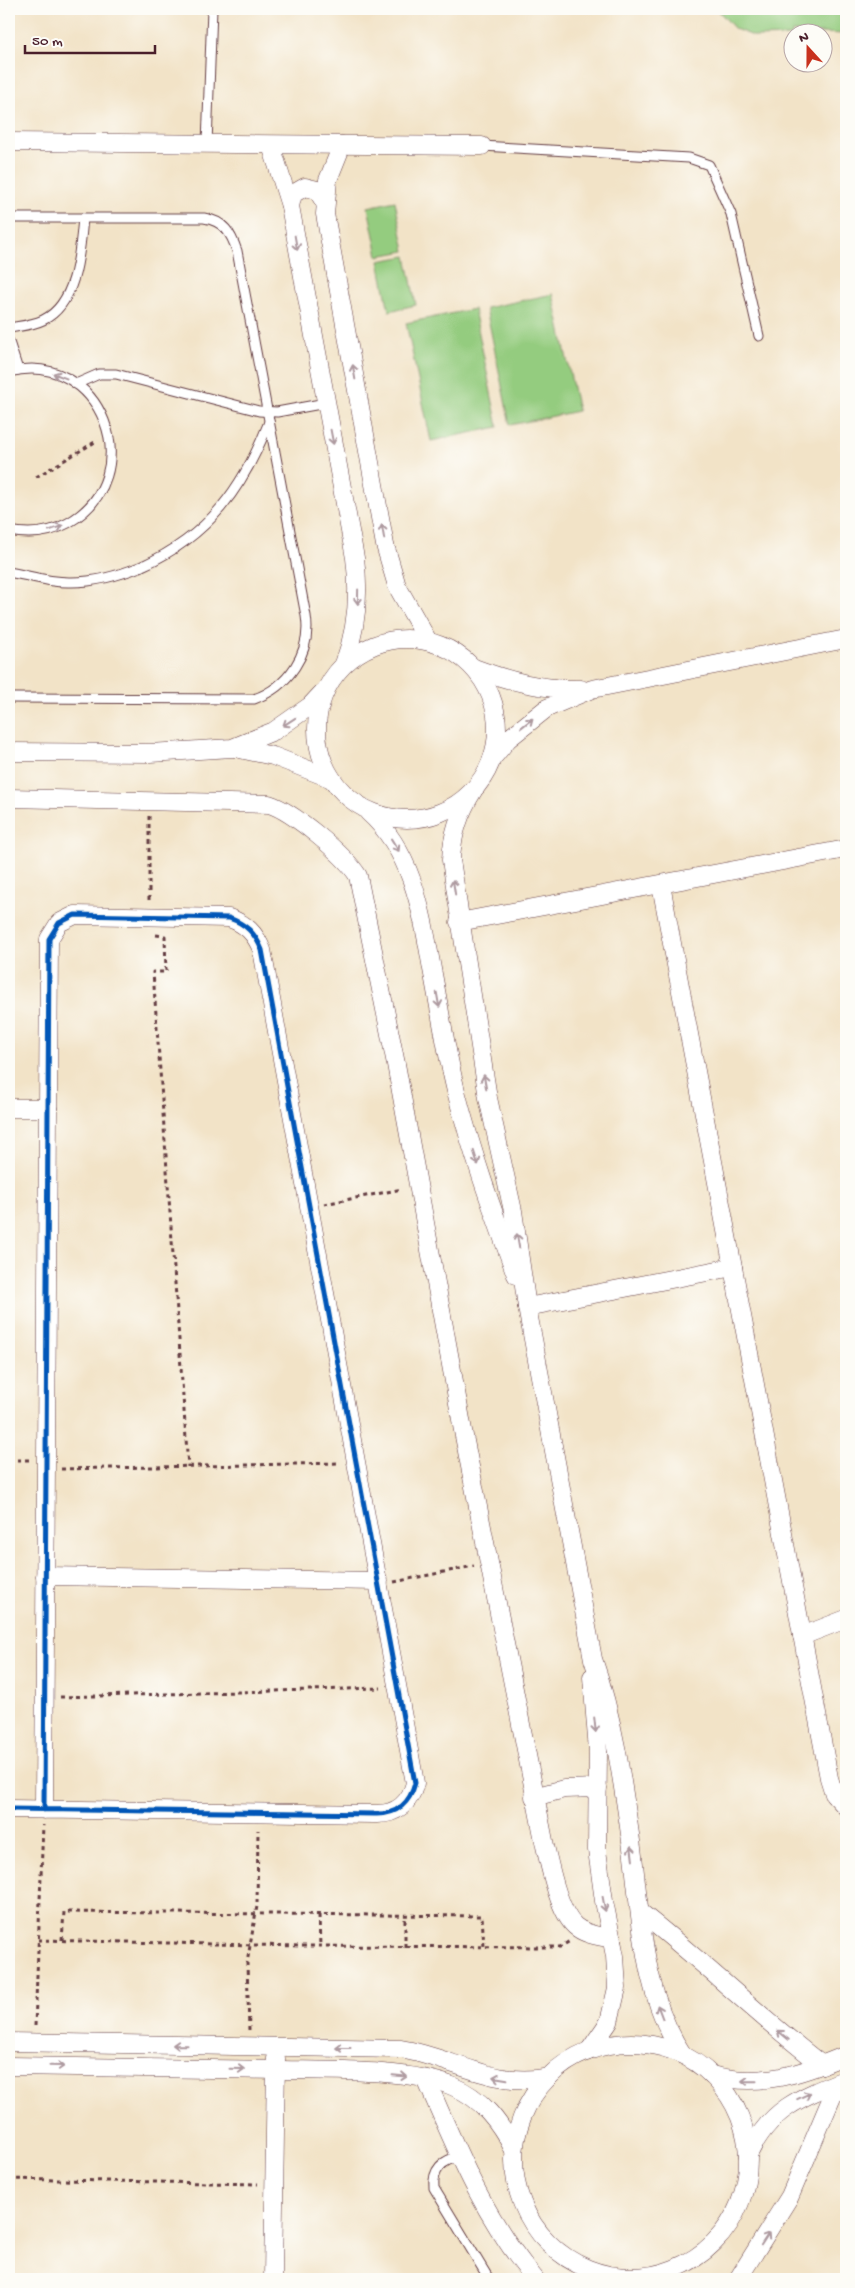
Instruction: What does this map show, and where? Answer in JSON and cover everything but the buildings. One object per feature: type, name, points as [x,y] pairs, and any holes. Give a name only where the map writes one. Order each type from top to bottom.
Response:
[{"type":"street","points":[[9,142],[482,146]]},
{"type":"street","points":[[232,748],[274,731],[293,720],[326,690],[344,664],[356,623],[358,580],[290,206],[271,145]]},
{"type":"street","points":[[342,145],[328,180],[325,203],[385,545],[397,586],[428,641]]},
{"type":"street","points":[[290,206],[294,194],[305,187],[317,190],[325,203]]},
{"type":"street","points":[[344,664],[362,651],[383,642],[405,639],[428,641],[453,651],[474,668],[488,687],[496,710],[498,734],[493,757],[485,775],[473,791],[459,817],[452,845],[452,875],[488,1098],[518,1242],[527,1306],[593,1659],[604,1696],[623,1792],[640,1912],[656,2000],[669,2033],[683,2056]]},
{"type":"street","points":[[493,757],[508,738],[526,722],[568,697],[592,689],[846,639]]},
{"type":"street","points":[[474,668],[512,681],[531,685],[592,689]]},
{"type":"street","points":[[326,690],[318,712],[317,736],[322,758],[332,779],[346,796],[375,818],[395,843],[414,886],[422,914],[449,1061],[463,1118],[527,1306]]},
{"type":"street","points":[[9,752],[150,754],[232,748],[273,756],[332,779]]},
{"type":"street","points":[[363,808],[386,816],[409,819],[425,817],[454,806],[473,791]]},
{"type":"street","points":[[9,798],[269,804],[284,810],[353,867],[361,885],[489,1563],[545,1846],[558,1892],[570,1921],[581,1930],[612,1939]]},
{"type":"street","points":[[459,922],[846,849]]},
{"type":"street","points":[[661,885],[831,1786],[839,1801],[846,1807]]},
{"type":"street","points":[[9,1809],[44,1810],[377,1814],[399,1809],[410,1798],[415,1783],[262,950],[258,941],[246,926],[229,918],[76,915],[59,923],[53,930],[49,948],[44,1810]]},
{"type":"street","points":[[9,1108],[48,1108]]},
{"type":"street","points":[[527,1306],[733,1267]]},
{"type":"street","points":[[45,1576],[379,1583]]},
{"type":"street","points":[[802,1636],[846,1619]]},
{"type":"street","points":[[589,2051],[600,2038],[614,2005],[617,1970],[598,1858],[598,1751],[592,1693],[593,1659]]},
{"type":"street","points":[[534,1797],[564,1789],[598,1788]]},
{"type":"street","points":[[640,1912],[698,1959],[761,2017],[822,2065]]},
{"type":"street","points":[[9,2042],[400,2049],[439,2057],[479,2073],[502,2079],[534,2080],[548,2077]]},
{"type":"street","points":[[636,2044],[660,2047],[683,2056],[711,2075],[726,2092],[737,2112],[745,2133],[748,2155],[746,2180],[739,2204],[727,2226],[711,2245],[691,2260],[670,2270],[648,2276],[605,2276],[576,2264],[554,2249],[535,2228],[522,2204],[515,2178],[514,2150],[523,2115],[531,2098],[548,2077],[574,2058],[589,2051],[612,2045],[636,2044]]},
{"type":"street","points":[[273,2279],[276,2047]]},
{"type":"street","points":[[711,2075],[727,2079],[759,2081],[790,2076],[846,2055]]},
{"type":"street","points":[[9,2066],[345,2071],[426,2079],[453,2086],[483,2105],[496,2118],[514,2150]]},
{"type":"street","points":[[426,2079],[488,2215],[535,2279]]},
{"type":"street","points":[[748,2155],[756,2138],[782,2110],[797,2099],[842,2081]]},
{"type":"street","points":[[738,2279],[790,2196],[842,2081]]},
{"type":"street","points":[[688,2279],[691,2260]]},
{"type":"lane","points":[[207,144],[212,9]]},
{"type":"lane","points":[[482,146],[689,158],[709,165],[731,214],[759,336]]},
{"type":"lane","points":[[9,218],[204,218],[218,222],[228,230],[237,251],[308,626],[303,653],[280,685],[263,696],[244,701],[9,698]]},
{"type":"lane","points":[[9,328],[43,320],[63,304],[75,271],[83,218]]},
{"type":"lane","points":[[9,342],[13,371],[42,370],[66,378],[89,395],[100,409],[109,434],[111,459],[107,476],[100,492],[90,506],[69,522],[45,532],[9,531]]},
{"type":"lane","points":[[76,384],[99,374],[116,374],[269,417],[326,404]]},
{"type":"lane","points":[[9,572],[58,582],[88,581],[136,568],[171,552],[202,529],[226,503],[249,467],[269,417]]},
{"type":"lane","points":[[460,2157],[447,2160],[437,2169],[433,2181],[434,2188],[489,2279]]},
{"type":"path","points":[[36,477],[109,434]]},
{"type":"path","points":[[149,801],[149,935],[165,936],[166,972],[153,972],[188,1467]]},
{"type":"path","points":[[309,1207],[418,1186]]},
{"type":"path","points":[[46,1470],[356,1463]]},
{"type":"path","points":[[379,1583],[489,1563]]},
{"type":"path","points":[[44,1697],[398,1687]]},
{"type":"path","points":[[34,2031],[44,1810]]},
{"type":"path","points":[[249,1828],[258,1828],[256,1914],[248,1963],[249,2047]]},
{"type":"path","points":[[62,1940],[64,1912],[482,1916],[484,1947]]},
{"type":"path","points":[[320,1915],[320,1947]]},
{"type":"path","points":[[405,1916],[405,1947]]},
{"type":"path","points":[[38,1940],[320,1947],[560,1947],[568,1943],[581,1930]]},
{"type":"path","points":[[9,2179],[274,2184]]},
{"type":"green space","points":[[717,9],[846,9],[846,34],[832,33],[832,22],[782,22],[782,36],[756,37],[735,29]]},
{"type":"green space","points":[[395,201],[405,251],[378,256],[368,207]]},
{"type":"green space","points":[[406,256],[416,305],[389,311],[379,261]]},
{"type":"green space","points":[[553,294],[578,411],[510,425],[486,308]]},
{"type":"green space","points":[[474,309],[498,427],[431,441],[406,323]]},
{"type":"cycle path","points":[[9,1809],[55,1810],[101,1810],[239,1813],[377,1814],[391,1812],[402,1806],[410,1796],[415,1783],[262,950],[249,930],[229,918],[75,915],[59,923],[49,939],[44,1810]]}]
